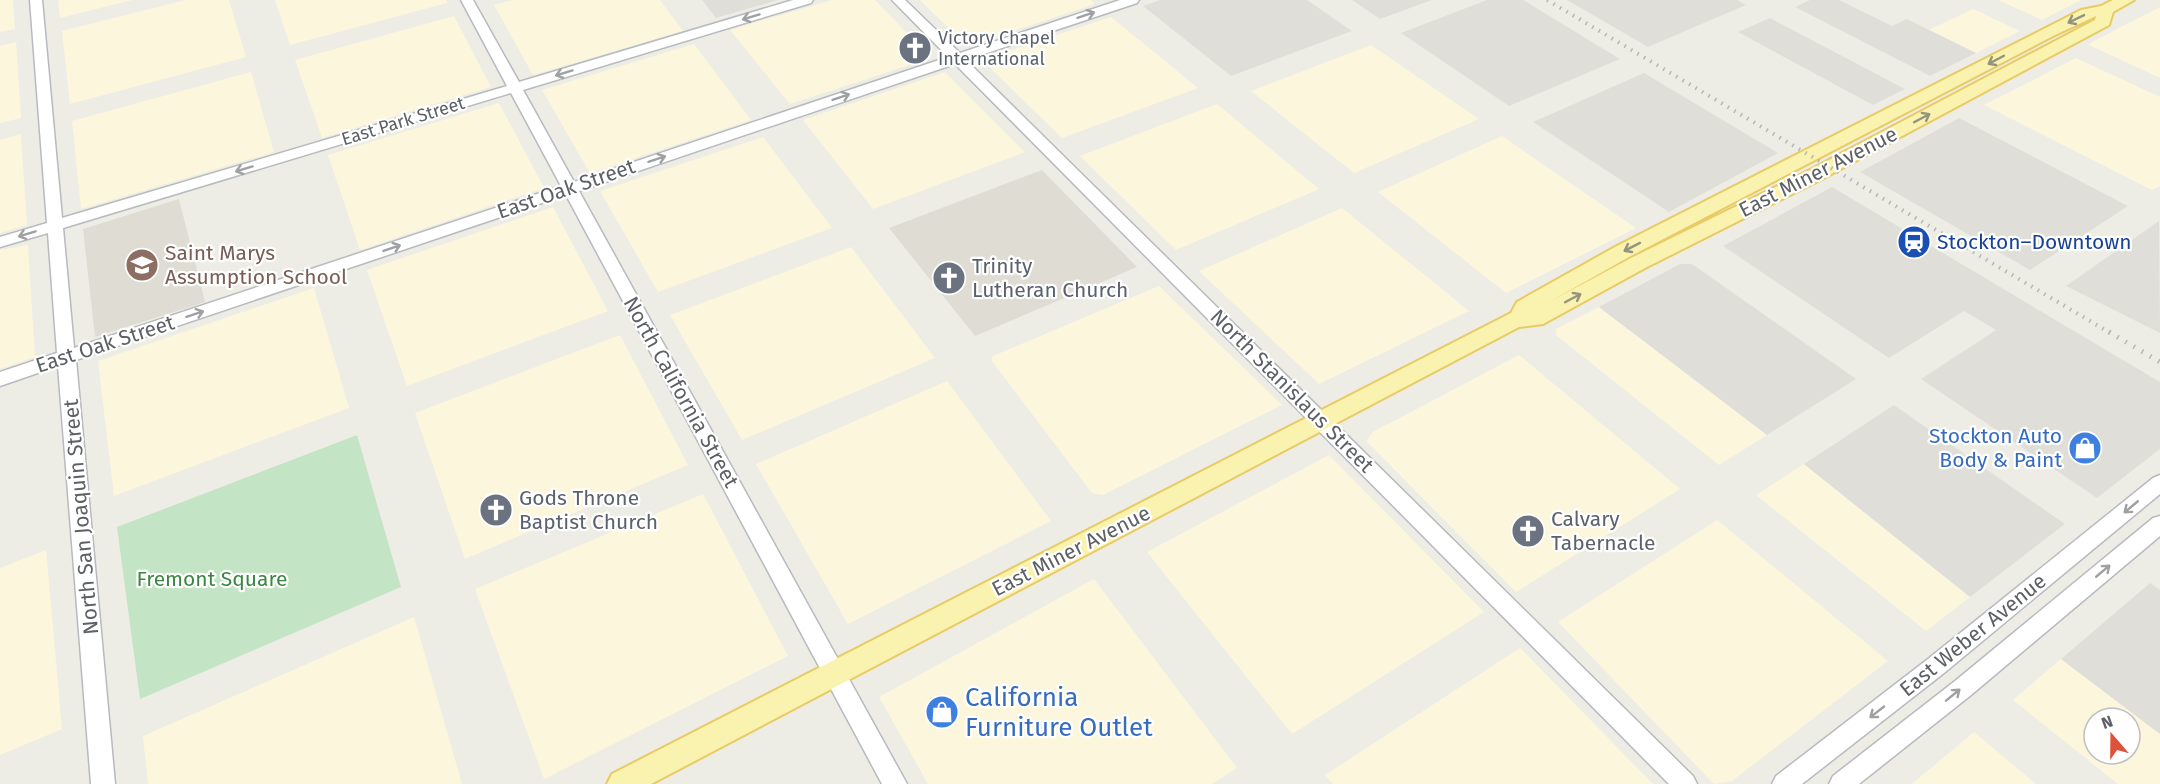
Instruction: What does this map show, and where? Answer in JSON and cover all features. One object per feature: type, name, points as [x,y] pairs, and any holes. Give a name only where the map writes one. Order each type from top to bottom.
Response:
[{"type":"main road","name":"East Miner Avenue","points":[[622,784],[1520,318],[1535,319],[1638,263],[1815,175],[2103,22],[2105,10],[2126,0]]},
{"type":"street","name":"North San Joaquin Street","points":[[36,0],[103,784]]},
{"type":"street","name":"North California Street","points":[[467,0],[895,784]]},
{"type":"street","name":"East Park Street","points":[[0,242],[807,0]]},
{"type":"street","name":"North Stanislaus Street","points":[[898,0],[1685,784]]},
{"type":"street","name":"East Oak Street","points":[[0,379],[1133,0]]},
{"type":"street","name":"East Weber Avenue","points":[[1784,784],[1936,666],[2160,483]]},
{"type":"street","name":"East Weber Avenue","points":[[1841,784],[1962,688],[2160,524]]},
{"type":"shaded area","points":[[0,0],[13,0],[15,29],[0,32]]},
{"type":"shaded area","points":[[58,0],[132,0],[60,18]]},
{"type":"shaded area","points":[[186,0],[229,0],[246,57],[70,104],[62,31]]},
{"type":"shaded area","points":[[275,0],[446,0],[447,3],[290,45]]},
{"type":"shaded area","points":[[513,0],[660,0],[683,31],[533,75],[494,5]]},
{"type":"shaded area","points":[[702,0],[778,0],[716,18]]},
{"type":"shaded area","points":[[832,0],[875,0],[931,58],[790,104],[730,30]]},
{"type":"shaded area","points":[[920,0],[1091,0],[1095,4],[967,46]]},
{"type":"shaded area","points":[[1160,0],[1307,0],[1352,31],[1231,76],[1143,6]]},
{"type":"shaded area","points":[[1352,0],[1432,0],[1380,19]]},
{"type":"shaded area","points":[[1487,0],[1523,0],[1620,59],[1509,106],[1401,33]]},
{"type":"shaded area","points":[[1567,0],[1737,0],[1746,5],[1648,47]]},
{"type":"shaded area","points":[[1810,0],[1839,0],[1892,26],[1907,19],[1976,53],[1930,76],[1795,7]]},
{"type":"shaded area","points":[[1998,0],[2081,0],[2042,20]]},
{"type":"shaded area","points":[[2160,7],[2160,78],[2089,45],[2092,42]]},
{"type":"shaded area","points":[[1973,9],[2020,31],[1976,53],[1929,30]]},
{"type":"shaded area","points":[[454,16],[491,87],[322,138],[295,60]]},
{"type":"shaded area","points":[[1111,17],[1198,88],[1062,138],[982,60]]},
{"type":"shaded area","points":[[1770,18],[1905,89],[1873,105],[1738,32]]},
{"type":"shaded area","points":[[16,42],[21,118],[0,123],[0,46]]},
{"type":"shaded area","points":[[694,44],[751,120],[590,173],[542,90]]},
{"type":"shaded area","points":[[1371,45],[1479,119],[1354,173],[1251,91]]},
{"type":"shaded area","points":[[2076,58],[2160,97],[2160,186],[2152,190],[1984,105]]},
{"type":"shaded area","points":[[251,72],[274,152],[81,209],[72,121]]},
{"type":"shaded area","points":[[945,72],[1025,152],[873,209],[803,120]]},
{"type":"shaded area","points":[[1644,73],[1778,153],[1669,212],[1533,122]]},
{"type":"shaded area","points":[[499,103],[544,188],[360,250],[328,155]]},
{"type":"shaded area","points":[[1217,104],[1319,189],[1176,250],[1080,156]]},
{"type":"shaded area","points":[[1959,118],[2128,206],[2030,270],[1860,172]]},
{"type":"shaded area","points":[[21,134],[27,225],[0,233],[0,140]]},
{"type":"shaded area","points":[[1502,136],[1636,228],[1506,293],[1378,192]]},
{"type":"shaded area","points":[[763,137],[832,228],[658,292],[600,191]]},
{"type":"shaded area","points":[[1042,170],[1137,267],[975,336],[889,228]]},
{"type":"shaded area","points":[[1832,187],[2160,382],[2160,449],[2097,498],[1921,379],[1996,330],[1964,311],[1889,358],[1723,246]]},
{"type":"shaded area","name":"Saint Marys Assumption School","points":[[179,199],[205,302],[95,337],[83,229]]},
{"type":"shaded area","points":[[553,207],[608,311],[407,386],[367,270]]},
{"type":"shaded area","points":[[1342,208],[1469,311],[1319,384],[1199,271]]},
{"type":"shaded area","points":[[2159,221],[2160,333],[2066,286]]},
{"type":"shaded area","points":[[28,245],[35,357],[0,369],[0,250]]},
{"type":"shaded area","points":[[851,247],[935,358],[742,440],[670,315]]},
{"type":"shaded area","points":[[1680,264],[1692,264],[1856,379],[1767,435],[1599,307]]},
{"type":"shaded area","points":[[1159,286],[1282,405],[1103,495],[1092,493],[991,360],[993,356]]},
{"type":"shaded area","points":[[314,288],[349,408],[114,496],[98,361]]},
{"type":"shaded area","points":[[1599,307],[1767,435],[1719,465],[1556,335],[1556,329]]},
{"type":"shaded area","points":[[620,335],[688,465],[465,559],[415,413]]},
{"type":"shaded area","points":[[1519,355],[1680,489],[1516,592],[1366,441],[1373,432]]},
{"type":"shaded area","points":[[947,381],[1051,521],[848,624],[756,464]]},
{"type":"shaded area","points":[[1894,405],[2065,524],[1970,597],[1804,464]]},
{"type":"shaded area","points":[[1329,455],[1484,612],[1292,734],[1147,552]]},
{"type":"shaded area","points":[[1804,464],[1970,597],[1926,631],[1756,495]]},
{"type":"shaded area","points":[[703,494],[788,656],[544,779],[475,589]]},
{"type":"shaded area","points":[[1717,520],[1888,661],[1732,781],[1714,784],[1558,622]]},
{"type":"shaded area","points":[[46,550],[62,729],[0,755],[0,568]]},
{"type":"shaded area","points":[[1094,579],[1237,768],[1212,784],[928,784],[879,697]]},
{"type":"shaded area","points":[[2150,583],[2160,590],[2160,734],[2142,720],[2142,706],[2123,706],[2061,659]]},
{"type":"shaded area","points":[[414,617],[462,784],[148,784],[143,736]]},
{"type":"shaded area","points":[[1520,648],[1653,784],[1333,784],[1325,775]]},
{"type":"shaded area","points":[[2061,659],[2123,706],[2082,706],[2082,755],[2013,700]]},
{"type":"shaded area","points":[[2142,720],[2160,734],[2160,784],[2118,784],[2096,766],[2142,766]]},
{"type":"shaded area","points":[[1974,732],[2036,784],[1912,784]]},
{"type":"green space","name":"Fremont Square","points":[[357,435],[401,587],[140,699],[117,527]]},
{"type":"railway","points":[[1547,0],[2112,334]]},
{"type":"railway","points":[[2109,332],[2160,362]]},
{"type":"place","name":"Victory Chapel International","points":[[915,48]]},
{"type":"place","name":"Stockton–Downtown","points":[[1914,242]]},
{"type":"place","name":"Saint Marys Assumption School","points":[[142,265]]},
{"type":"place","name":"Trinity Lutheran Church","points":[[949,278]]},
{"type":"place","name":"Stockton Auto Body & Paint","points":[[2085,448]]},
{"type":"place","name":"Gods Throne Baptist Church","points":[[496,510]]},
{"type":"place","name":"Calvary Tabernacle","points":[[1528,531]]},
{"type":"place","name":"California Furniture Outlet","points":[[942,712]]}]
